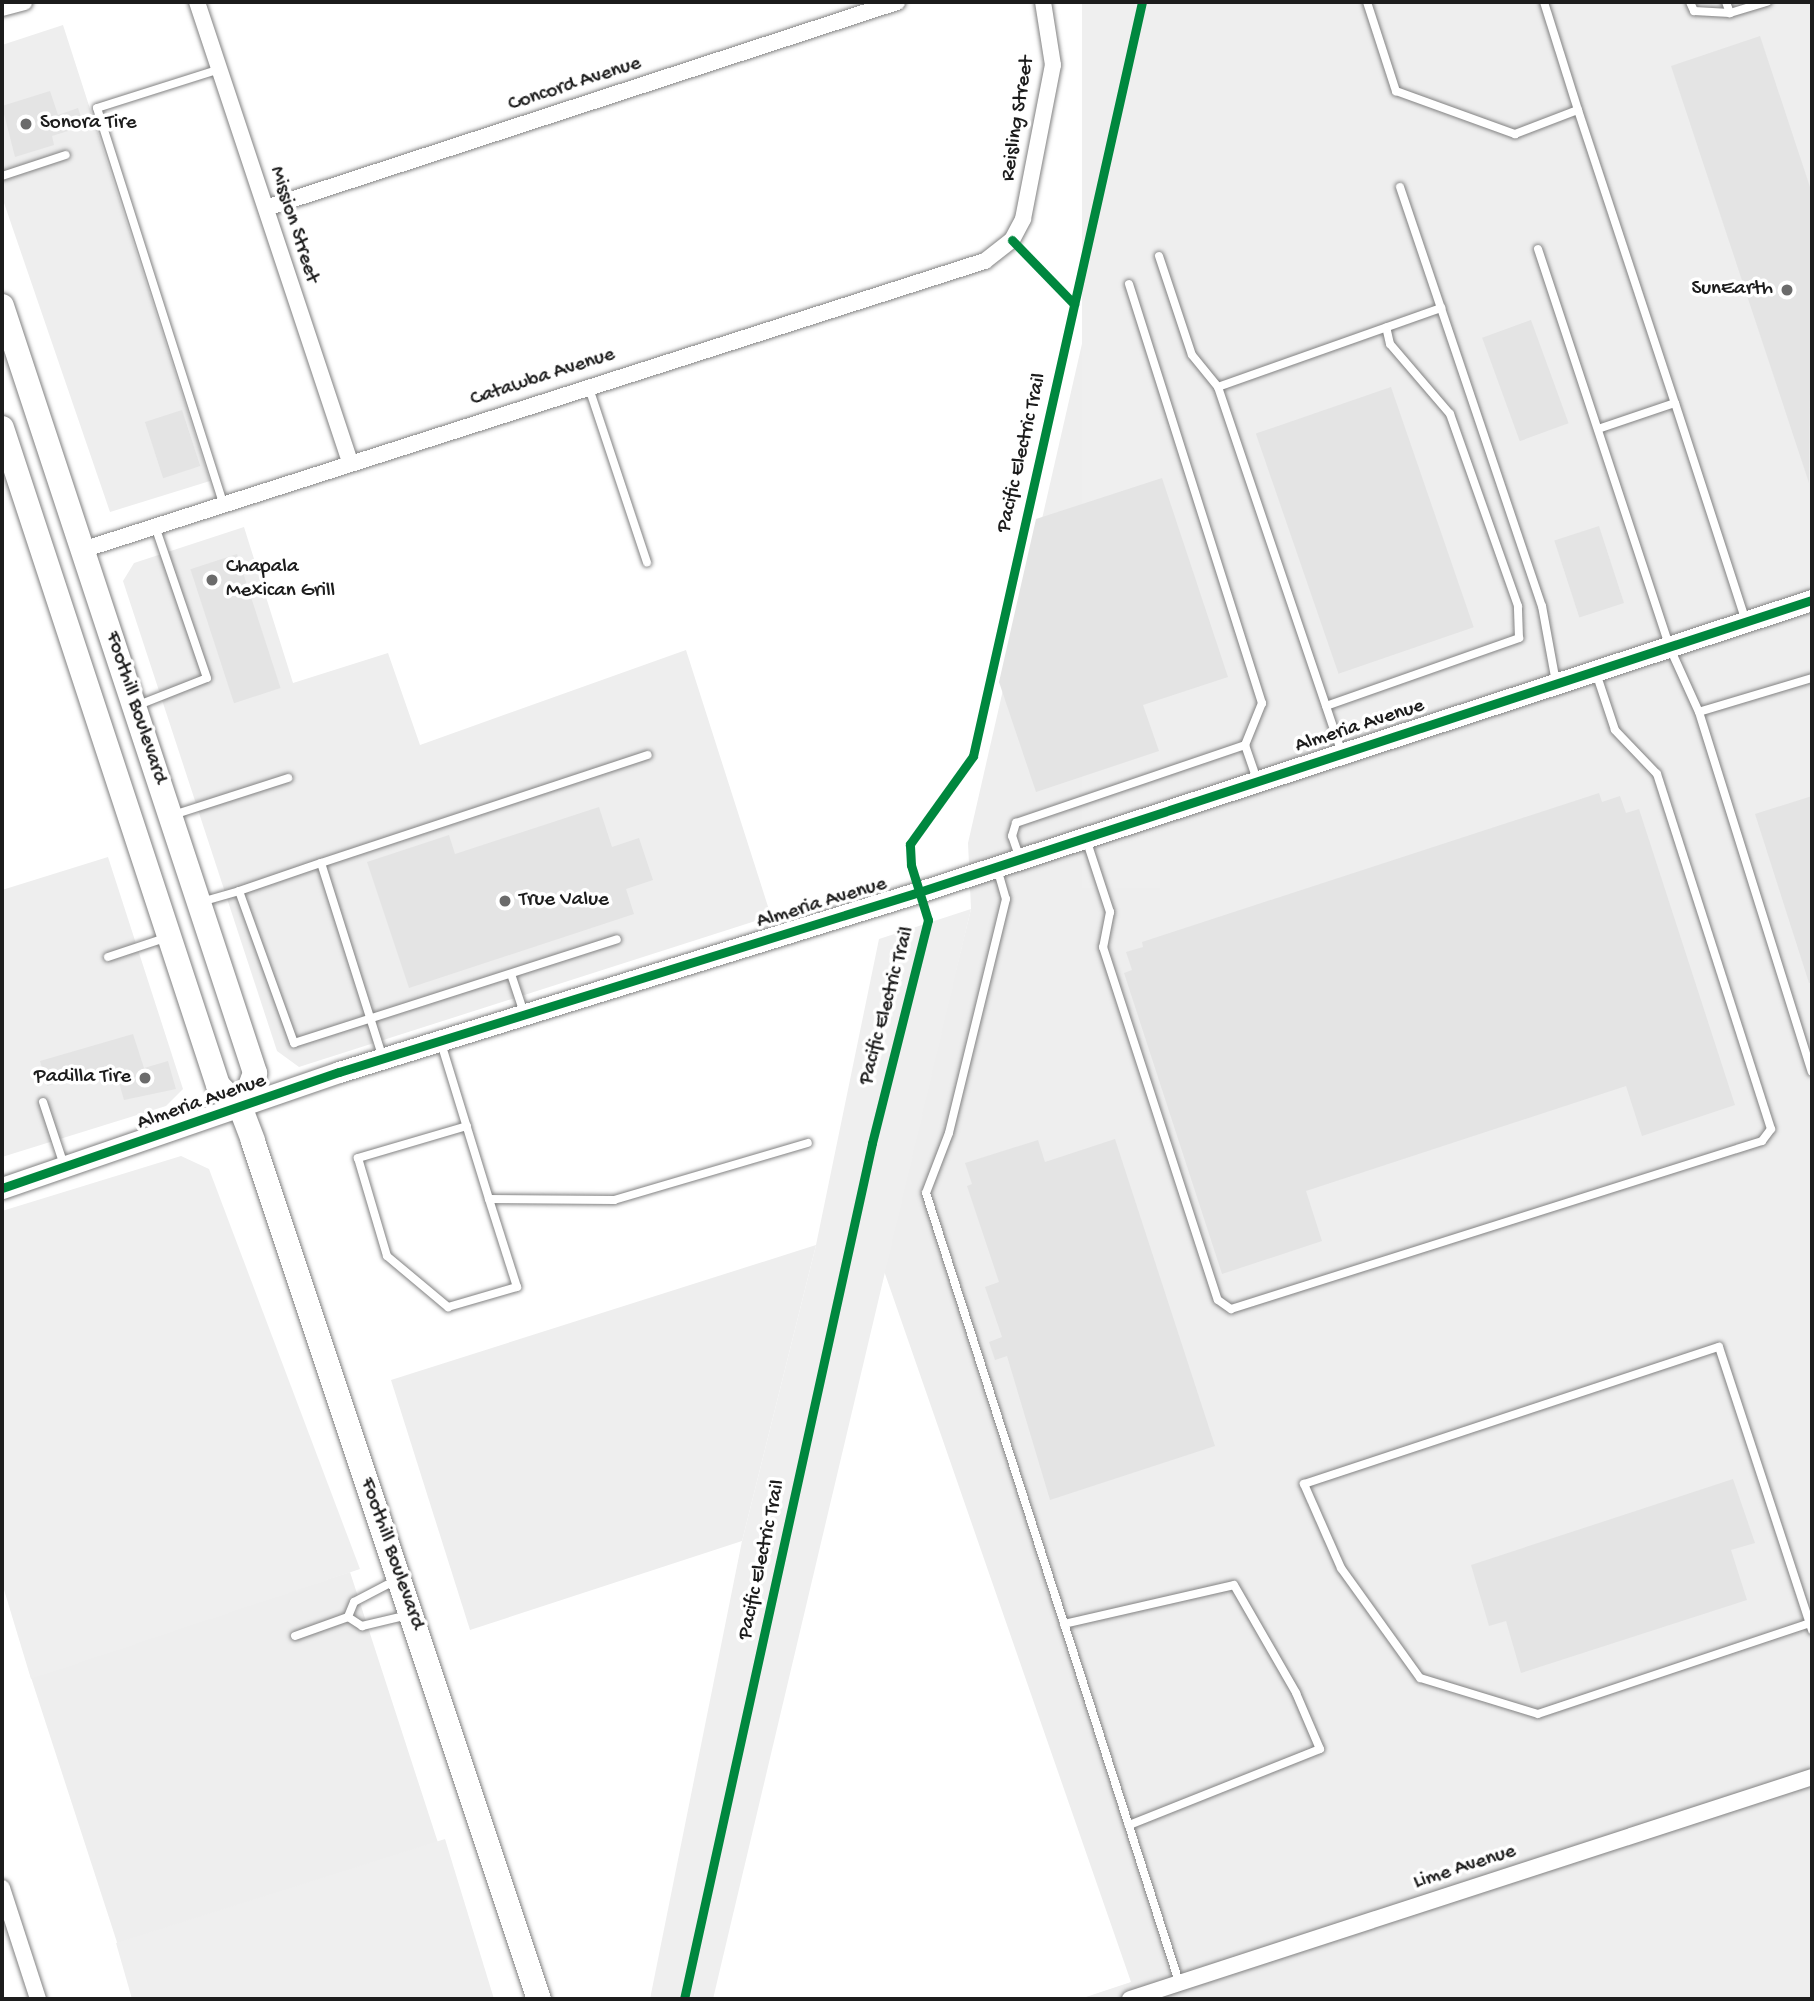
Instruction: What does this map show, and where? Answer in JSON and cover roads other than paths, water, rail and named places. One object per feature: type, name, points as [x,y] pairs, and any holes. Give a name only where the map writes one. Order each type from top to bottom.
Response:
[{"type":"main road","name":"Foothill Boulevard","points":[[2,306],[255,1073],[241,1109]]},
{"type":"main road","name":"Foothill Boulevard","points":[[2,428],[218,1085],[241,1109],[539,1999]]},
{"type":"street","points":[[2,9],[24,2]]},
{"type":"street","name":"Mission Street","points":[[197,2],[350,461]]},
{"type":"street","name":"Concord Avenue","points":[[266,208],[897,2]]},
{"type":"street","name":"Reisling Street","points":[[1012,240],[1023,219],[1053,65],[1043,2]]},
{"type":"street","name":"Catawba Avenue","points":[[82,550],[350,461],[985,261],[1012,240]]},
{"type":"street","name":"Almeria Avenue","points":[[2,1188],[241,1109],[383,1058],[996,866],[1341,751],[1812,600]]},
{"type":"street","name":"Lime Avenue","points":[[1130,1999],[1812,1777]]},
{"type":"street","points":[[2,1888],[38,1999]]},
{"type":"lane","points":[[1367,2],[1396,91],[1516,134],[1578,110]]},
{"type":"lane","points":[[1544,2],[1746,621]]},
{"type":"lane","points":[[1690,2],[1693,11],[1730,13],[1767,2]]},
{"type":"lane","points":[[1727,2],[1730,13]]},
{"type":"lane","points":[[220,69],[97,108],[223,503]]},
{"type":"lane","points":[[2,176],[66,156]]},
{"type":"lane","points":[[1400,187],[1542,606],[1556,682]]},
{"type":"lane","points":[[1538,249],[1669,646],[1699,712],[1812,1072]]},
{"type":"lane","points":[[1159,256],[1192,355],[1218,387],[1341,751]]},
{"type":"lane","points":[[1129,284],[1262,703],[1245,745],[1257,779]]},
{"type":"lane","points":[[1218,387],[1441,308]]},
{"type":"lane","points":[[1326,706],[1519,638],[1518,606],[1450,414],[1390,344],[1386,327]]},
{"type":"lane","points":[[588,385],[647,562]]},
{"type":"lane","points":[[1598,429],[1675,403]]},
{"type":"lane","points":[[134,707],[206,678],[155,526]]},
{"type":"lane","points":[[1085,836],[1110,912],[1103,947],[1218,1300],[1231,1309],[1762,1141],[1771,1129],[1657,774],[1615,730],[1595,670]]},
{"type":"lane","points":[[1699,712],[1812,678]]},
{"type":"lane","points":[[1020,858],[1012,836],[1016,823],[1245,745]]},
{"type":"lane","points":[[200,902],[648,755]]},
{"type":"lane","points":[[171,816],[288,778]]},
{"type":"lane","points":[[321,863],[383,1058]]},
{"type":"lane","points":[[996,866],[1006,899],[949,1133],[926,1192],[1180,1982]]},
{"type":"lane","points":[[239,891],[294,1042],[370,1020],[617,939]]},
{"type":"lane","points":[[108,957],[168,937]]},
{"type":"lane","points":[[511,974],[524,1013]]},
{"type":"lane","points":[[440,1040],[467,1126],[489,1199],[517,1287],[448,1307],[387,1255],[358,1158],[467,1126]]},
{"type":"lane","points":[[43,1102],[65,1168]]},
{"type":"lane","points":[[489,1199],[614,1200],[808,1143]]},
{"type":"lane","points":[[1718,1347],[1811,1627],[1538,1714],[1420,1678],[1341,1568],[1304,1484],[1718,1347]]},
{"type":"lane","points":[[295,1636],[348,1617],[354,1602],[399,1578]]},
{"type":"lane","points":[[1064,1624],[1234,1585],[1296,1693],[1320,1749],[1129,1825]]},
{"type":"lane","points":[[348,1617],[362,1626],[411,1614]]},
{"type":"place","name":"Sonora Tire","points":[[26,124]]},
{"type":"place","name":"SunEarth","points":[[1787,290]]},
{"type":"place","name":"Chapala Mexican Grill","points":[[212,580]]},
{"type":"place","name":"True Value","points":[[505,901]]},
{"type":"place","name":"Padilla Tire","points":[[145,1078]]}]
